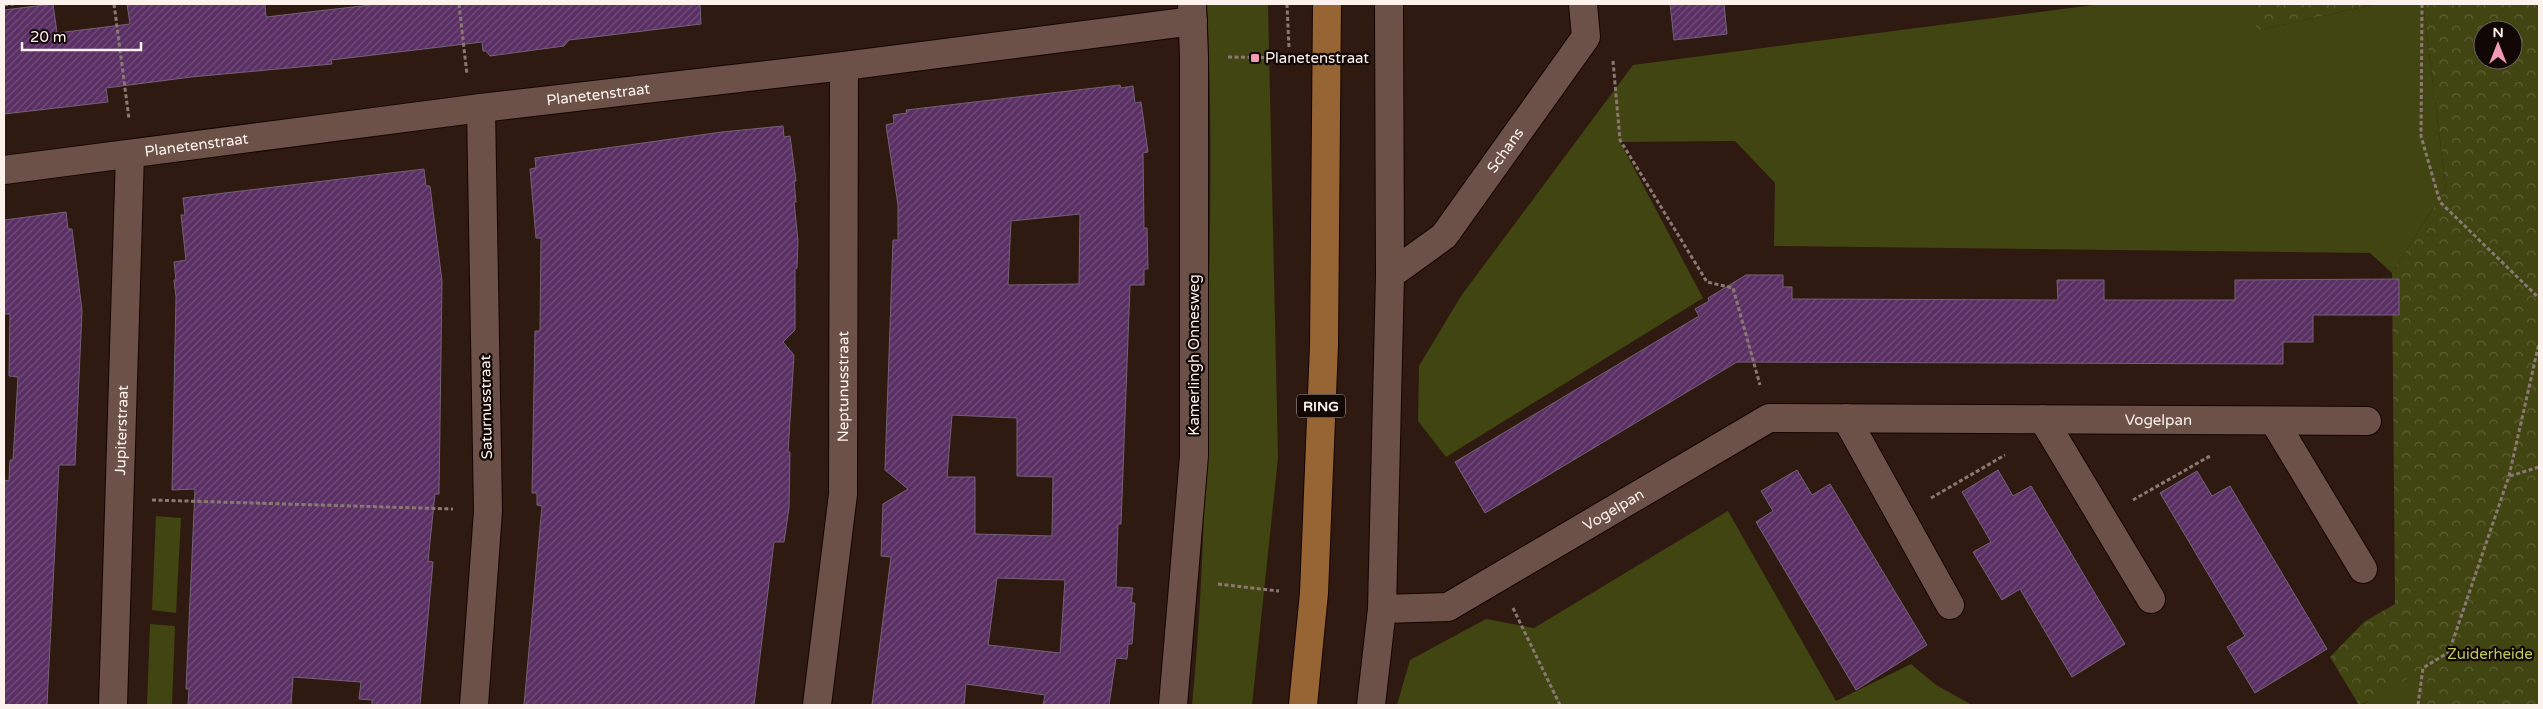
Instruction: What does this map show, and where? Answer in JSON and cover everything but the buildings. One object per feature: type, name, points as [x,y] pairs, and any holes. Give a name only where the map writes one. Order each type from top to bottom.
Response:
[{"type":"main road","name":"RING","points":[[1316,4],[1326,106]]},
{"type":"main road","name":"RING","points":[[1303,705],[1314,593],[1324,345],[1327,4]]},
{"type":"street","points":[[1371,705],[1382,609],[1390,274],[1388,4]]},
{"type":"street","points":[[1583,4],[1586,37]]},
{"type":"street","name":"Planetenstraat","points":[[4,170],[476,109],[844,66],[1193,12]]},
{"type":"street","name":"Kamerlingh Onnesweg","points":[[1173,705],[1194,456],[1193,12]]},
{"type":"street","name":"Schans","points":[[1390,274],[1444,236],[1586,37]]},
{"type":"street","name":"Neptunusstraat","points":[[817,705],[843,494],[844,66]]},
{"type":"street","name":"Saturnusstraat","points":[[474,705],[488,511],[476,109]]},
{"type":"street","name":"Jupiterstraat","points":[[113,705],[130,154]]},
{"type":"street","name":"Vogelpan","points":[[1382,609],[1448,607],[1769,418],[1846,418],[2046,424],[2366,420]]},
{"type":"street","points":[[1846,418],[1950,605]]},
{"type":"street","points":[[2274,420],[2363,569]]},
{"type":"street","points":[[2046,424],[2151,599]]},
{"type":"path","points":[[4,5],[14,4]]},
{"type":"path","points":[[114,4],[129,114],[130,154]]},
{"type":"path","points":[[459,4],[476,109]]},
{"type":"path","points":[[2422,4],[2422,136],[2440,202],[2539,298]]},
{"type":"path","points":[[1586,37],[1612,45],[1620,140],[1707,282],[1733,288],[1769,418]]},
{"type":"path","points":[[1194,57],[1290,58]]},
{"type":"path","points":[[2418,705],[2423,668],[2449,652],[2510,476],[2539,343]]},
{"type":"path","points":[[1901,516],[2046,424]]},
{"type":"path","points":[[2102,517],[2214,454]]},
{"type":"path","points":[[2510,476],[2539,467]]},
{"type":"path","points":[[119,499],[488,511]]},
{"type":"path","points":[[1499,578],[1560,705]]},
{"type":"green space","points":[[1207,4],[1268,4],[1278,458],[1252,705],[1192,705],[1203,540],[1209,281],[1210,96]]},
{"type":"green space","points":[[2101,4],[2256,4],[2256,31],[2376,4],[2423,4],[2446,188],[2392,273],[2370,253],[1774,246],[1775,183],[1735,141],[1620,142],[1703,298],[1446,457],[1418,421],[1419,366],[1461,296],[1633,65]]},
{"type":"green space","points":[[2256,4],[2376,4],[2256,31]]},
{"type":"green space","name":"Zuiderheide","points":[[2423,4],[2539,4],[2539,705],[2418,705],[2422,669],[2374,699],[2359,705],[2330,657],[2364,622],[2395,604],[2392,273],[2446,188]]},
{"type":"green space","points":[[1728,511],[1836,701],[1911,664],[1936,685],[1972,705],[1397,705],[1410,660],[1486,619],[1534,628]]},
{"type":"green space","points":[[156,516],[181,518],[176,613],[152,610]]},
{"type":"green space","points":[[150,624],[175,626],[172,705],[147,705]]},
{"type":"green space","points":[[2423,668],[2418,705],[2362,705]]},
{"type":"place","name":"Planetenstraat","points":[[1255,58]]}]
